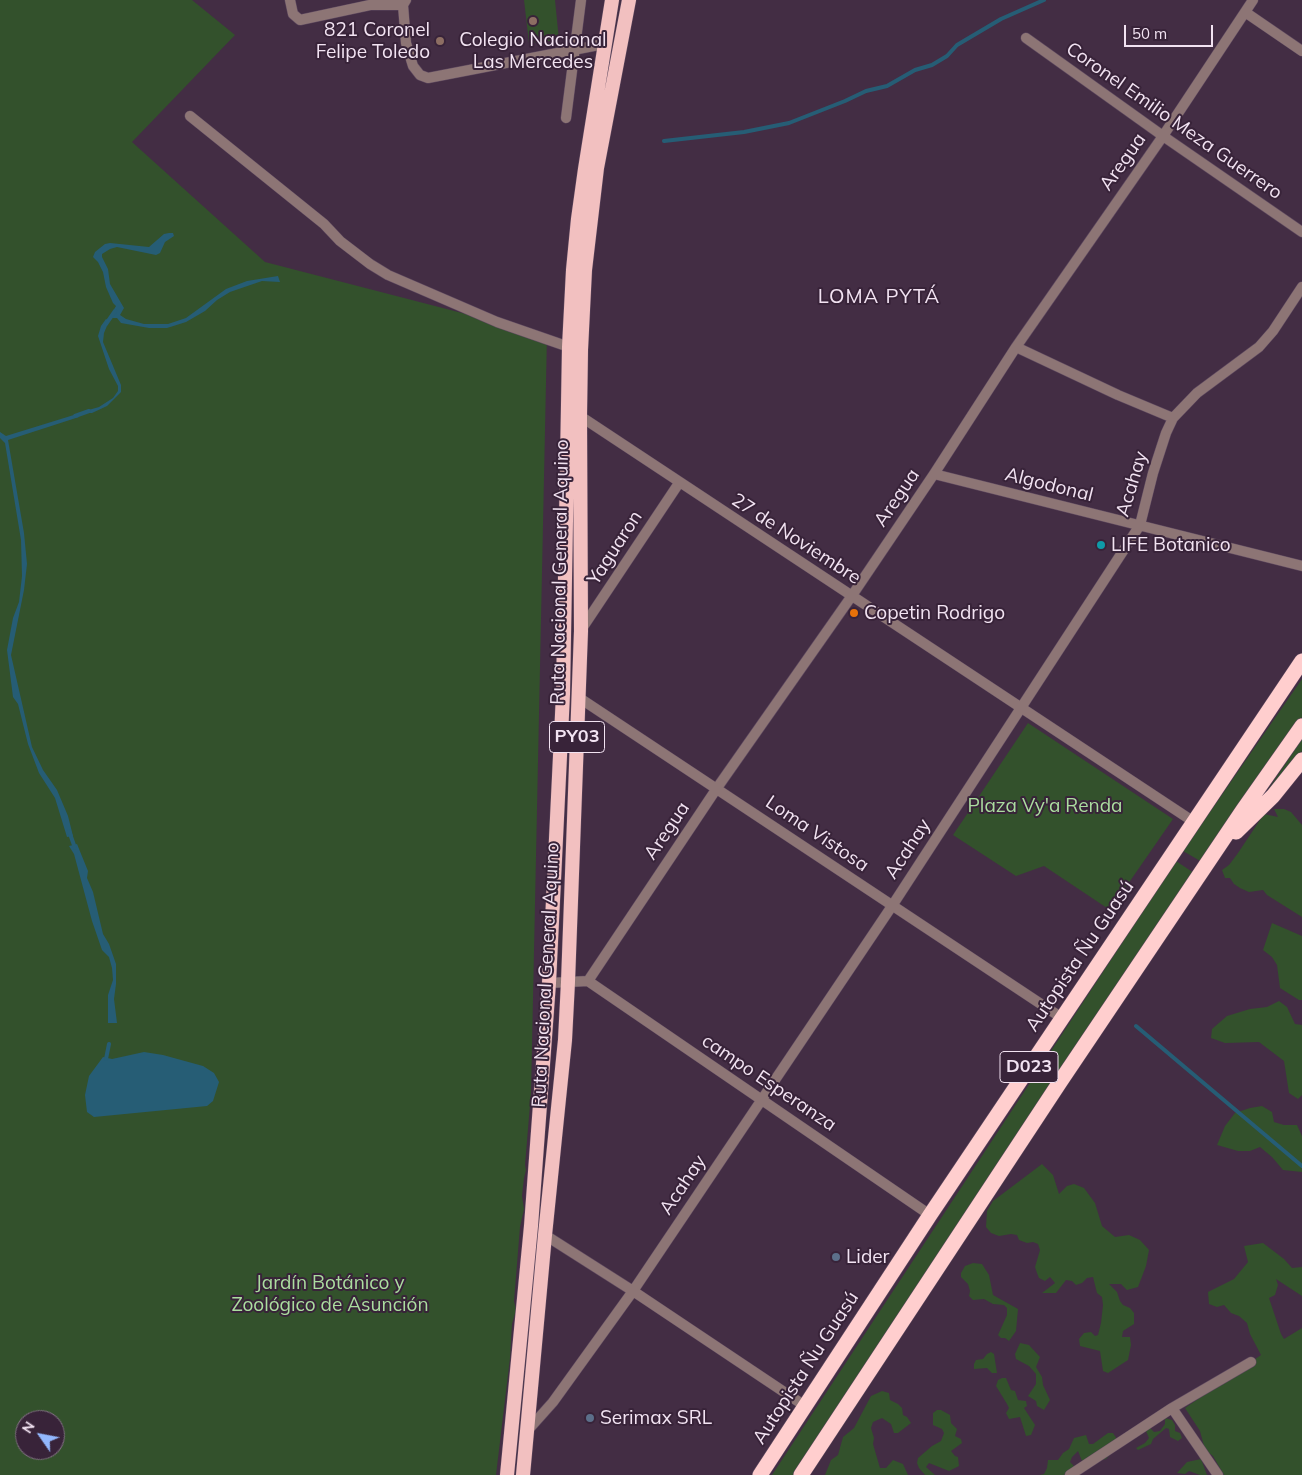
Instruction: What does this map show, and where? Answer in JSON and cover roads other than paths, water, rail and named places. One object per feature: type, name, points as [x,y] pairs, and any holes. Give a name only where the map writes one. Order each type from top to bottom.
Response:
[{"type":"highway","name":"Ruta Nacional General Aquino","points":[[507,1475],[531,1226],[549,984],[563,694],[569,347],[578,218],[612,0]]},
{"type":"highway","name":"Ruta Nacional General Aquino","points":[[523,1475],[544,1235],[565,1040],[568,982],[581,631],[580,416],[585,270],[600,150],[628,0]]},
{"type":"highway","name":"Autopista Ñu Guasú","points":[[760,1475],[930,1215],[1302,660]]},
{"type":"highway","name":"D023","points":[[801,1475],[1060,1082],[1302,726]]},
{"type":"highway","points":[[1214,854],[1273,796],[1302,760]]},
{"type":"street","points":[[290,0],[293,14],[300,20],[370,5],[405,2],[406,43],[413,66],[420,75],[428,78],[604,44]]},
{"type":"street","points":[[566,118],[581,0]]},
{"type":"street","name":"Aregua","points":[[588,981],[717,788],[851,597],[934,474],[1016,347],[1254,0]]},
{"type":"street","points":[[1245,12],[1302,51]]},
{"type":"street","name":"Coronel Emilio Meza Guerrero","points":[[1026,38],[1162,136],[1302,232]]},
{"type":"street","points":[[190,116],[324,224],[340,241],[388,275],[497,322],[569,347]]},
{"type":"street","name":"Acahay","points":[[528,1430],[554,1402],[633,1290],[892,906],[1140,525],[1153,473],[1173,418],[1197,393],[1260,347],[1302,287]]},
{"type":"street","points":[[1016,347],[1118,395],[1173,418]]},
{"type":"street","name":"27 de Noviembre","points":[[580,416],[678,483],[1194,822]]},
{"type":"street","name":"Algodonal","points":[[934,474],[1302,566]]},
{"type":"street","name":"Yaguaron","points":[[581,631],[678,483]]},
{"type":"street","name":"Loma Vistosa","points":[[578,697],[1062,1018]]},
{"type":"street","points":[[549,984],[588,981]]},
{"type":"street","name":"campo Esperanza","points":[[588,981],[930,1215]]},
{"type":"street","points":[[544,1235],[633,1290],[805,1406]]},
{"type":"street","points":[[1070,1475],[1172,1408],[1251,1362]]},
{"type":"street","points":[[1172,1408],[1218,1475]]},
{"type":"water","points":[[173,233],[174,236],[165,242],[160,253],[156,255],[117,247],[102,254],[108,269],[110,284],[124,308],[120,315],[126,319],[144,324],[168,324],[186,318],[226,289],[247,281],[278,276],[280,282],[262,281],[230,292],[205,311],[186,322],[167,328],[149,328],[121,323],[117,318],[112,318],[116,306],[106,287],[103,272],[93,257],[95,252],[105,244],[110,243],[149,247],[164,234]]},
{"type":"water","points":[[106,319],[109,321],[104,333],[103,342],[121,385],[121,392],[107,406],[92,413],[86,413],[85,411],[99,407],[113,398],[118,391],[118,386],[109,369],[98,336],[101,326]]},
{"type":"water","points":[[77,414],[79,417],[8,440],[24,533],[27,564],[24,590],[11,655],[32,747],[43,770],[57,790],[68,816],[73,836],[67,837],[55,798],[39,773],[28,744],[18,704],[13,697],[7,650],[13,618],[19,602],[22,576],[21,540],[5,443],[0,438],[0,432],[6,436]]},
{"type":"water","points":[[77,844],[88,871],[87,878],[93,892],[103,934],[109,944],[116,964],[114,999],[117,1023],[108,1023],[108,995],[113,980],[112,968],[109,957],[102,950],[74,854],[69,846]]},
{"type":"water","points":[[144,1052],[203,1066],[214,1073],[219,1082],[213,1101],[207,1106],[94,1117],[87,1112],[85,1095],[89,1076],[103,1057],[112,1059]]},
{"type":"waterway","points":[[664,141],[744,132],[789,123],[866,91],[887,86],[915,70],[932,65],[947,56],[957,45],[1001,19],[1044,0]]},
{"type":"waterway","points":[[106,324],[115,311]]},
{"type":"waterway","points":[[75,416],[89,411]]},
{"type":"waterway","points":[[69,831],[75,848]]},
{"type":"waterway","points":[[1136,1026],[1302,1166]]},
{"type":"waterway","points":[[106,1059],[109,1044]]},
{"type":"place","name":"Colegio Nacional Las Mercedes","points":[[533,21]]},
{"type":"place","name":"821 Coronel Felipe Toledo","points":[[440,41]]},
{"type":"place","name":"LIFE Botanico","points":[[1101,545]]},
{"type":"place","name":"Copetin Rodrigo","points":[[854,613]]},
{"type":"place","name":"Lider","points":[[836,1257]]},
{"type":"place","name":"Serimax SRL","points":[[590,1418]]},
{"type":"district","name":"LOMA PYTÁ","points":[[879,297]]},
{"type":"park label","name":"Plaza Vy'a Renda","points":[[1045,806]]},
{"type":"park label","name":"Jardín Botánico y Zoológico de Asunción","points":[[330,1294]]}]
